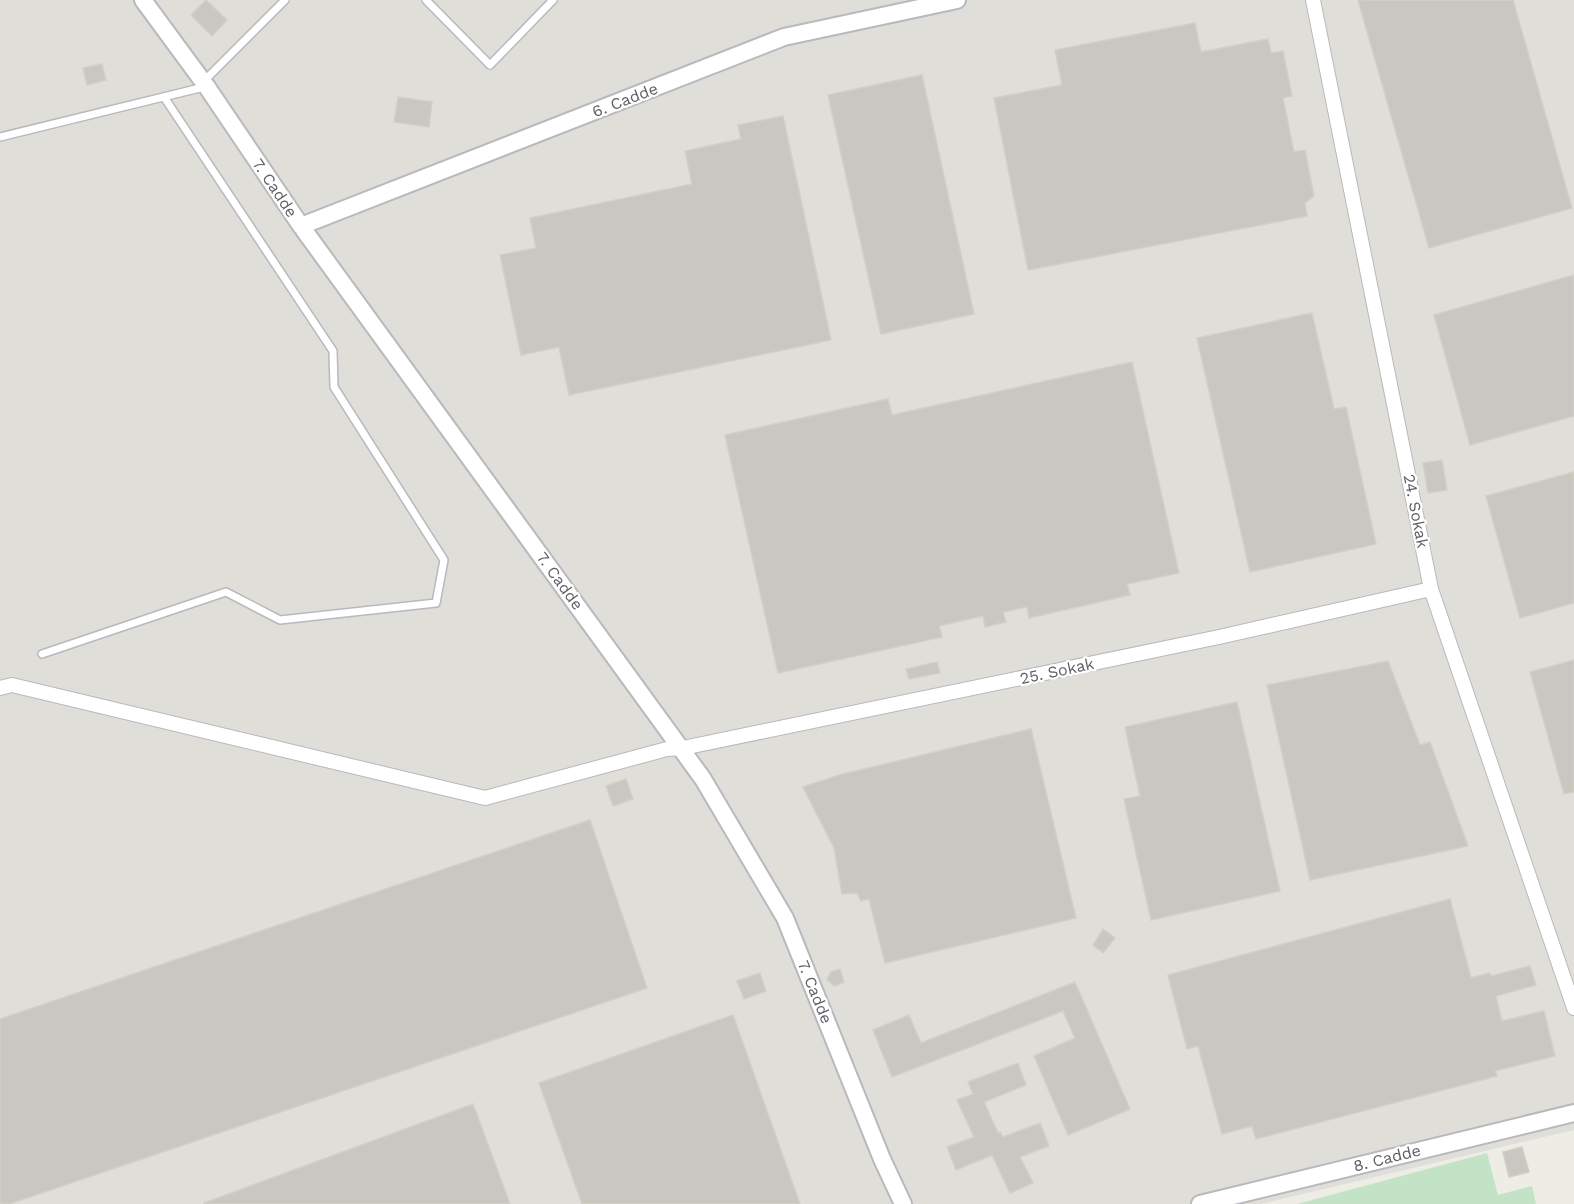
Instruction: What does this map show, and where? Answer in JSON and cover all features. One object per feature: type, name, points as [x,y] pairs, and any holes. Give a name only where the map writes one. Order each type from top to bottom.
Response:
[{"type":"street","name":"7. Cadde","points":[[143,0],[205,84],[301,226],[682,748],[786,918],[882,1159],[903,1204]]},
{"type":"street","name":"6. Cadde","points":[[301,226],[784,37],[957,0]]},
{"type":"street","name":"24. Sokak","points":[[1313,0],[1431,589],[1574,1008]]},
{"type":"street","name":"25. Sokak","points":[[0,688],[12,685],[485,798],[667,749],[682,748],[1219,637],[1431,589]]},
{"type":"street","name":"8. Cadde","points":[[1200,1204],[1574,1113]]},
{"type":"lane","points":[[0,137],[164,97],[205,84],[285,0]]},
{"type":"lane","points":[[426,0],[490,65],[553,0]]},
{"type":"lane","points":[[42,654],[226,592],[280,621],[436,603],[444,560],[334,387],[333,351],[164,97]]},
{"type":"shaded area","points":[[0,0],[1574,0],[1574,1130],[1261,1204],[0,1204]]},
{"type":"green space","points":[[1487,1153],[1498,1195],[1532,1186],[1536,1204],[1297,1204]]},
{"type":"building","points":[[206,0],[227,20],[212,36],[191,15]]},
{"type":"building","points":[[1358,0],[1513,0],[1572,208],[1429,248]]},
{"type":"building","points":[[1195,23],[1201,52],[1268,39],[1271,53],[1283,51],[1292,96],[1283,98],[1294,152],[1305,150],[1314,196],[1305,203],[1307,216],[1028,270],[994,98],[1062,85],[1055,50]]},
{"type":"building","points":[[102,64],[106,80],[87,85],[83,68]]},
{"type":"building","points":[[922,75],[974,314],[881,334],[828,95]]},
{"type":"building","points":[[398,97],[432,102],[429,127],[394,122]]},
{"type":"building","points":[[783,116],[831,340],[569,395],[559,347],[521,355],[500,255],[536,248],[530,218],[692,184],[685,151],[741,139],[738,125]]},
{"type":"building","points":[[1574,275],[1574,416],[1470,445],[1434,315]]},
{"type":"building","points":[[1312,313],[1334,409],[1346,407],[1376,544],[1250,572],[1197,338]]},
{"type":"building","points":[[1132,362],[1179,573],[1127,584],[1130,595],[1029,618],[1027,607],[1003,612],[1006,622],[985,627],[983,616],[939,626],[942,637],[778,673],[725,435],[888,399],[892,415]]},
{"type":"building","points":[[1442,460],[1447,490],[1428,493],[1423,463]]},
{"type":"building","points":[[1574,472],[1574,603],[1520,618],[1486,496]]},
{"type":"building","points":[[1574,660],[1574,792],[1564,794],[1530,672]]},
{"type":"building","points":[[1388,661],[1420,745],[1430,742],[1468,846],[1310,880],[1267,685]]},
{"type":"building","points":[[937,662],[940,673],[909,679],[906,669]]},
{"type":"building","points":[[1237,702],[1280,891],[1151,920],[1124,799],[1140,796],[1125,727]]},
{"type":"building","points":[[1031,729],[1076,918],[885,963],[869,899],[861,901],[857,893],[842,894],[834,848],[803,787],[839,775]]},
{"type":"building","points":[[626,779],[633,799],[613,806],[606,786]]},
{"type":"building","points":[[590,820],[647,988],[9,1204],[0,1204],[0,1019]]},
{"type":"building","points":[[1450,899],[1471,978],[1490,973],[1491,976],[1530,966],[1536,985],[1496,996],[1502,1021],[1544,1011],[1555,1056],[1495,1071],[1497,1076],[1256,1139],[1252,1126],[1222,1134],[1198,1046],[1187,1049],[1168,975]]},
{"type":"building","points":[[1103,929],[1115,938],[1103,953],[1093,945]]},
{"type":"building","points":[[840,969],[844,982],[834,986],[827,979],[831,972]]},
{"type":"building","points":[[760,973],[766,991],[744,999],[737,981]]},
{"type":"building","points":[[1075,982],[1130,1109],[1068,1135],[1034,1056],[1075,1038],[1063,1011],[892,1077],[873,1030],[909,1015],[921,1043]]},
{"type":"building","points":[[733,1015],[800,1204],[582,1204],[539,1083]]},
{"type":"building","points":[[1018,1063],[1026,1085],[984,1102],[998,1133],[1000,1132],[1003,1137],[1040,1123],[1049,1146],[1020,1157],[1033,1183],[1010,1193],[992,1155],[956,1170],[947,1147],[974,1137],[957,1100],[973,1094],[968,1082]]},
{"type":"building","points":[[473,1104],[510,1204],[204,1204],[204,1203]]},
{"type":"building","points":[[1522,1147],[1529,1172],[1509,1177],[1503,1152]]}]
